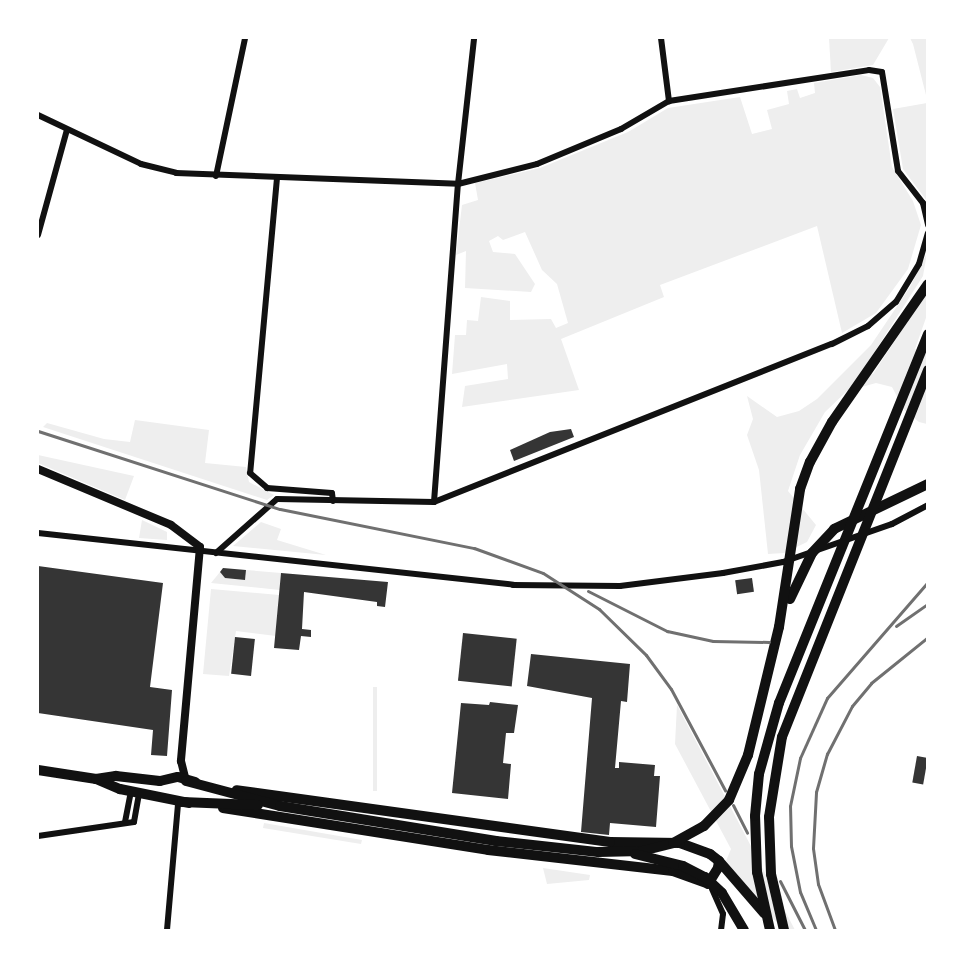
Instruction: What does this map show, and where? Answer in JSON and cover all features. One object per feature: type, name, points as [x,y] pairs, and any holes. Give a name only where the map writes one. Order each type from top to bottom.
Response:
[{"type":"main road","points":[[626,852],[688,836],[729,800],[748,755],[779,627],[800,489],[810,462],[832,422],[927,284]]},
{"type":"main road","points":[[770,930],[758,872],[755,816],[759,774],[779,702],[927,334]]},
{"type":"main road","points":[[784,930],[771,874],[769,817],[782,737],[927,370]]},
{"type":"main road","points":[[779,627],[797,581],[823,539],[846,520],[927,484]]},
{"type":"main road","points":[[38,770],[96,779],[135,793],[180,802],[517,854],[673,871],[708,884],[717,874],[719,861]]},
{"type":"main road","points":[[96,779],[116,776],[186,781],[519,831],[610,842],[680,843],[719,861],[776,930]]},
{"type":"main road","points":[[167,799],[164,791],[170,780]]},
{"type":"main road","points":[[186,781],[280,806],[496,841],[626,852],[683,866],[705,876],[722,893],[744,930]]},
{"type":"main road","points":[[180,802],[189,793],[186,781]]},
{"type":"main road","points":[[180,802],[280,806]]},
{"type":"street","points":[[216,176],[245,38]]},
{"type":"street","points":[[434,502],[458,184],[474,38]]},
{"type":"street","points":[[661,38],[669,101]]},
{"type":"street","points":[[38,115],[158,170],[216,176],[458,184],[537,164],[600,139],[669,101],[849,73],[882,72],[898,171],[923,203],[927,225]]},
{"type":"street","points":[[38,235],[68,130]]},
{"type":"street","points":[[277,178],[250,473],[267,488],[332,493],[333,501]]},
{"type":"street","points":[[216,553],[277,500],[434,502],[779,366],[868,326],[889,309],[910,281],[927,233]]},
{"type":"street","points":[[38,469],[171,525],[198,543],[201,551],[181,761],[186,781]]},
{"type":"street","points":[[38,533],[513,585],[620,585],[723,573],[783,561],[892,524],[927,505]]},
{"type":"street","points":[[170,780],[181,761]]},
{"type":"street","points":[[124,822],[135,793]]},
{"type":"street","points":[[38,836],[134,822],[135,793]]},
{"type":"street","points":[[166,930],[180,802]]},
{"type":"street","points":[[517,854],[525,842],[519,831]]},
{"type":"street","points":[[708,884],[721,904],[721,930]]},
{"type":"shaded area","points":[[829,38],[889,38],[873,65],[831,72]]},
{"type":"shaded area","points":[[910,38],[927,39],[927,99],[913,44]]},
{"type":"shaded area","points":[[861,75],[873,78],[880,87],[892,167],[913,201],[921,225],[908,269],[876,313],[842,333],[817,226],[660,285],[664,297],[561,339],[579,390],[462,407],[465,386],[508,379],[507,364],[452,374],[455,335],[466,335],[467,320],[478,321],[481,297],[510,301],[510,320],[551,319],[556,328],[568,323],[557,284],[542,270],[525,232],[503,240],[498,236],[489,241],[493,252],[515,254],[535,284],[531,292],[465,288],[466,251],[456,255],[462,205],[478,200],[475,183],[540,168],[628,132],[668,108],[740,97],[752,134],[772,129],[767,110],[789,104],[787,91],[797,89],[800,98],[815,93],[814,83]]},
{"type":"shaded area","points":[[928,103],[927,201],[903,169],[893,109]]},
{"type":"shaded area","points":[[927,253],[923,276],[863,370],[873,374],[927,292],[927,315],[915,349],[927,354],[927,424],[919,422],[904,410],[892,387],[876,383],[847,391],[825,412],[800,455],[788,491],[816,525],[807,542],[784,553],[768,554],[759,470],[747,435],[753,419],[747,396],[777,417],[799,411],[817,399],[871,345],[910,287]]},
{"type":"shaded area","points":[[135,420],[209,430],[205,463],[246,467],[249,482],[274,495],[267,500],[43,427],[47,423],[104,439],[130,442]]},
{"type":"shaded area","points":[[38,455],[134,476],[125,500],[38,463]]},
{"type":"shaded area","points":[[142,520],[167,532],[167,540],[139,538]]},
{"type":"shaded area","points":[[261,522],[281,529],[277,540],[326,555],[233,546]]},
{"type":"shaded area","points":[[246,570],[281,573],[280,590],[211,583],[220,572],[225,578],[245,580]]},
{"type":"shaded area","points":[[211,589],[279,595],[276,636],[236,631],[229,676],[203,674]]},
{"type":"shaded area","points":[[373,687],[377,687],[377,791],[373,791]]},
{"type":"shaded area","points":[[677,705],[795,930],[783,930],[726,861],[731,849],[675,744]]},
{"type":"shaded area","points":[[264,823],[362,840],[361,844],[263,828]]},
{"type":"shaded area","points":[[543,868],[590,875],[589,880],[547,884]]},
{"type":"building","points":[[571,429],[574,437],[514,461],[510,450],[550,432]]},
{"type":"building","points":[[38,566],[163,583],[150,687],[172,690],[167,756],[151,755],[153,730],[38,713]]},
{"type":"building","points":[[223,568],[246,570],[245,580],[225,578],[220,572]]},
{"type":"building","points":[[281,573],[388,582],[385,607],[377,606],[377,602],[304,592],[302,629],[311,630],[311,637],[301,636],[299,650],[274,648]]},
{"type":"building","points":[[752,578],[754,592],[737,594],[735,580]]},
{"type":"building","points":[[463,633],[517,639],[512,686],[458,681]]},
{"type":"building","points":[[235,637],[255,639],[251,676],[231,674]]},
{"type":"building","points":[[531,654],[630,664],[627,702],[621,701],[615,768],[619,768],[619,762],[655,765],[654,776],[660,776],[656,827],[610,823],[609,835],[581,832],[592,698],[527,686]]},
{"type":"building","points":[[490,702],[518,705],[514,733],[506,733],[503,763],[511,764],[508,799],[452,793],[461,703],[489,705]]},
{"type":"building","points":[[917,756],[928,758],[923,784],[912,783]]},
{"type":"railway","points":[[38,431],[280,509],[474,548],[543,573],[599,609],[646,655],[671,689],[725,790]]},
{"type":"railway","points":[[816,930],[800,892],[791,846],[790,806],[800,758],[827,698],[928,582]]},
{"type":"railway","points":[[588,591],[667,631],[713,641],[769,642]]},
{"type":"railway","points":[[896,626],[928,604]]},
{"type":"railway","points":[[835,930],[818,884],[813,848],[816,792],[827,754],[852,706],[871,683],[928,637]]},
{"type":"railway","points":[[733,805],[747,833]]},
{"type":"railway","points":[[780,881],[805,930]]}]
